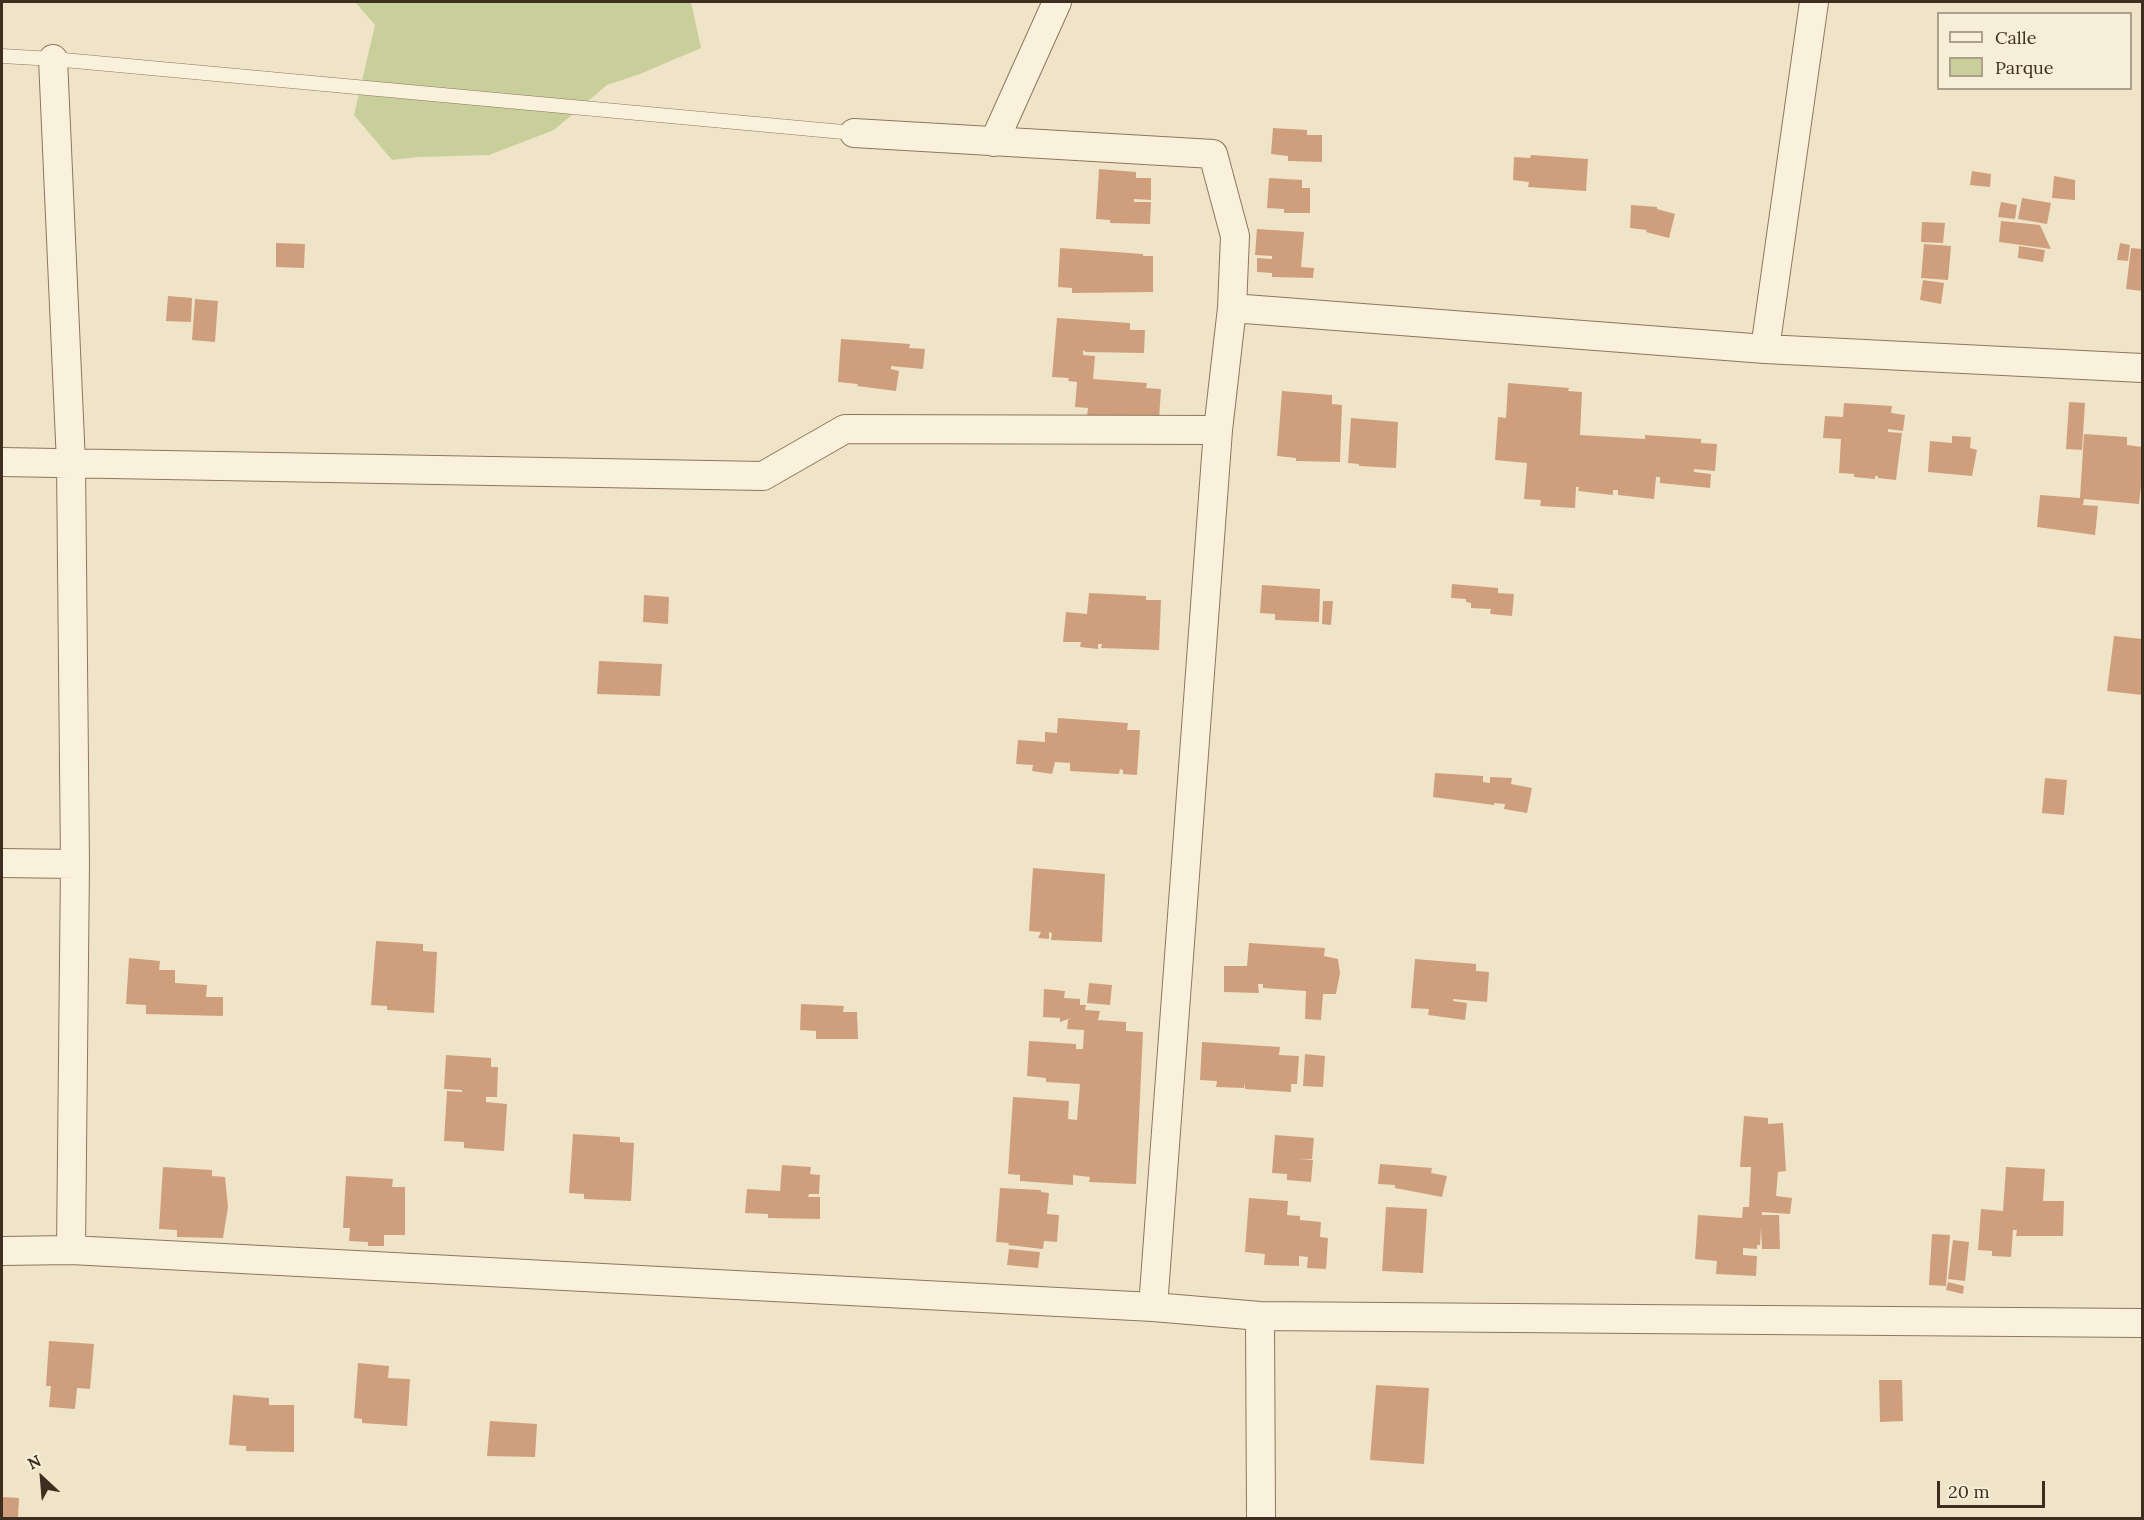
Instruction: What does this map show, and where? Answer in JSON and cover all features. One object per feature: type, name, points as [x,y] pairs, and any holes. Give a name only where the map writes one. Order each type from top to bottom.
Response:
[{"type":"street","points":[[994,142],[1057,2]]},
{"type":"street","points":[[1765,349],[1814,2]]},
{"type":"street","points":[[53,59],[70,463],[75,864],[71,1250]]},
{"type":"street","points":[[854,134],[1213,154],[1236,236],[1232,308],[1218,430],[1153,1306]]},
{"type":"street","points":[[1232,308],[1765,349],[2142,368]]},
{"type":"street","points":[[2,462],[763,476],[845,429],[1218,430]]},
{"type":"street","points":[[2,862],[75,864]]},
{"type":"street","points":[[2,1251],[71,1250],[1153,1306],[1260,1316],[2142,1323]]},
{"type":"street","points":[[1260,1316],[1261,1518]]},
{"type":"lane","points":[[2,56],[854,134]]},
{"type":"green space","points":[[355,2],[691,2],[701,48],[640,74],[607,85],[554,130],[489,155],[392,160],[354,115],[375,25]]},
{"type":"building","points":[[1273,128],[1307,130],[1307,135],[1322,135],[1322,162],[1288,161],[1288,156],[1271,154]]},
{"type":"building","points":[[1531,155],[1588,159],[1586,191],[1528,187],[1529,182],[1513,180],[1514,157],[1530,158]]},
{"type":"building","points":[[1099,169],[1136,172],[1136,178],[1151,178],[1151,200],[1134,199],[1134,202],[1151,202],[1150,224],[1110,223],[1110,220],[1096,219]]},
{"type":"building","points":[[1972,171],[1991,174],[1990,187],[1970,185]]},
{"type":"building","points":[[2054,176],[2075,180],[2075,200],[2052,198]]},
{"type":"building","points":[[1269,178],[1302,180],[1302,188],[1310,188],[1310,213],[1284,213],[1284,209],[1267,208]]},
{"type":"building","points":[[2022,198],[2051,203],[2047,224],[2018,219]]},
{"type":"building","points":[[2001,202],[2017,205],[2015,219],[1998,217]]},
{"type":"building","points":[[1631,205],[1657,207],[1657,209],[1675,214],[1669,238],[1646,232],[1647,230],[1630,228]]},
{"type":"building","points":[[2001,221],[2040,225],[2051,249],[1999,242]]},
{"type":"building","points":[[1922,222],[1945,223],[1943,243],[1921,242]]},
{"type":"building","points":[[1257,229],[1304,232],[1301,267],[1314,268],[1313,278],[1272,277],[1272,273],[1257,272],[1257,258],[1272,259],[1272,256],[1255,255]]},
{"type":"building","points":[[276,243],[305,244],[304,268],[276,267]]},
{"type":"building","points":[[2120,243],[2130,245],[2128,261],[2117,260]]},
{"type":"building","points":[[1924,244],[1951,246],[1948,280],[1921,278]]},
{"type":"building","points":[[2019,246],[2045,250],[2043,262],[2018,258]]},
{"type":"building","points":[[1060,248],[1153,256],[1153,292],[1072,293],[1072,288],[1058,287]]},
{"type":"building","points":[[2131,248],[2142,249],[2142,291],[2126,289]]},
{"type":"building","points":[[1923,280],[1944,283],[1941,304],[1920,300]]},
{"type":"building","points":[[168,296],[192,298],[191,322],[166,321]]},
{"type":"building","points":[[195,299],[218,301],[215,342],[192,340]]},
{"type":"building","points":[[1057,318],[1130,323],[1130,330],[1145,330],[1144,353],[1086,352],[1083,350],[1083,355],[1095,356],[1093,379],[1147,383],[1146,388],[1161,389],[1159,419],[1087,416],[1088,408],[1075,407],[1077,382],[1068,381],[1069,378],[1052,377]]},
{"type":"building","points":[[841,339],[910,344],[909,348],[925,349],[923,369],[891,366],[891,369],[899,371],[896,391],[838,382]]},
{"type":"building","points":[[1508,383],[1569,388],[1568,391],[1582,392],[1580,435],[1645,439],[1645,435],[1701,439],[1701,443],[1717,444],[1715,471],[1694,469],[1694,472],[1711,474],[1710,488],[1660,483],[1660,477],[1656,477],[1654,499],[1618,495],[1618,490],[1613,490],[1613,495],[1578,491],[1579,487],[1576,487],[1575,508],[1540,506],[1541,500],[1524,499],[1527,463],[1495,460],[1498,417],[1506,418]]},
{"type":"building","points":[[1282,391],[1332,395],[1332,404],[1342,405],[1340,462],[1296,461],[1296,458],[1277,456]]},
{"type":"building","points":[[2069,402],[2085,403],[2082,450],[2066,449]]},
{"type":"building","points":[[1844,403],[1892,406],[1891,413],[1905,415],[1903,431],[1888,429],[1888,432],[1902,433],[1896,480],[1878,478],[1878,476],[1875,476],[1875,479],[1854,477],[1854,474],[1839,473],[1841,439],[1823,438],[1825,416],[1843,417]]},
{"type":"building","points":[[1351,418],[1398,422],[1396,468],[1359,466],[1359,464],[1348,463]]},
{"type":"building","points":[[2084,434],[2127,437],[2127,445],[2142,447],[2139,504],[2084,499],[2083,505],[2098,506],[2095,535],[2037,527],[2040,495],[2080,498]]},
{"type":"building","points":[[1952,436],[1971,437],[1970,448],[1977,450],[1972,476],[1928,472],[1930,441],[1952,443]]},
{"type":"building","points":[[1452,584],[1498,588],[1498,593],[1514,594],[1512,616],[1490,614],[1491,609],[1471,608],[1471,603],[1466,602],[1466,599],[1451,598]]},
{"type":"building","points":[[1262,585],[1320,589],[1319,622],[1275,620],[1275,614],[1260,613]]},
{"type":"building","points":[[1089,593],[1146,596],[1146,600],[1161,600],[1159,650],[1101,648],[1102,644],[1098,644],[1098,649],[1080,647],[1081,642],[1063,642],[1066,612],[1087,614]]},
{"type":"building","points":[[644,595],[669,597],[668,624],[643,622]]},
{"type":"building","points":[[1323,601],[1333,601],[1331,625],[1322,624]]},
{"type":"building","points":[[2114,636],[2142,639],[2142,695],[2107,691]]},
{"type":"building","points":[[599,661],[662,664],[660,696],[597,694]]},
{"type":"building","points":[[1058,718],[1128,723],[1127,730],[1140,730],[1137,775],[1123,774],[1123,770],[1120,769],[1119,774],[1070,771],[1070,763],[1055,762],[1052,774],[1032,771],[1033,765],[1016,764],[1018,740],[1045,742],[1045,732],[1057,733]]},
{"type":"building","points":[[1435,773],[1483,776],[1483,782],[1490,783],[1490,777],[1512,778],[1511,784],[1532,788],[1527,813],[1504,809],[1505,804],[1494,803],[1494,805],[1433,797]]},
{"type":"building","points":[[2045,778],[2067,780],[2064,815],[2042,813]]},
{"type":"building","points":[[1033,868],[1105,874],[1102,942],[1051,940],[1052,933],[1049,932],[1049,939],[1038,938],[1041,932],[1029,931]]},
{"type":"building","points":[[376,941],[423,944],[423,951],[437,952],[434,1013],[387,1010],[387,1006],[371,1005]]},
{"type":"building","points":[[1249,943],[1325,948],[1324,956],[1338,959],[1340,973],[1336,994],[1323,994],[1321,1020],[1305,1019],[1306,991],[1263,988],[1263,984],[1258,984],[1259,993],[1224,992],[1224,966],[1247,966]]},
{"type":"building","points":[[129,958],[160,961],[159,970],[175,970],[175,983],[207,985],[206,997],[223,997],[223,1016],[146,1014],[146,1005],[126,1004]]},
{"type":"building","points":[[1415,959],[1476,964],[1476,971],[1489,972],[1487,1002],[1453,999],[1453,1001],[1467,1003],[1465,1020],[1428,1015],[1429,1009],[1411,1008]]},
{"type":"building","points":[[1089,983],[1112,985],[1110,1005],[1087,1003]]},
{"type":"building","points":[[1044,989],[1065,991],[1064,998],[1080,999],[1080,1005],[1086,1005],[1085,1010],[1100,1011],[1098,1020],[1126,1022],[1126,1031],[1143,1032],[1136,1184],[1089,1182],[1090,1177],[1073,1175],[1073,1185],[1020,1181],[1020,1175],[1008,1174],[1013,1097],[1069,1101],[1068,1119],[1077,1120],[1080,1084],[1046,1082],[1046,1078],[1027,1076],[1029,1041],[1076,1044],[1076,1049],[1083,1049],[1084,1030],[1067,1029],[1068,1020],[1071,1018],[1060,1022],[1060,1018],[1043,1017]]},
{"type":"building","points":[[801,1004],[844,1006],[843,1012],[857,1012],[858,1039],[816,1039],[816,1031],[800,1030]]},
{"type":"building","points":[[1202,1042],[1280,1047],[1279,1055],[1299,1056],[1297,1084],[1291,1084],[1291,1092],[1245,1089],[1245,1083],[1244,1088],[1216,1087],[1217,1081],[1200,1080]]},
{"type":"building","points":[[1305,1054],[1325,1056],[1323,1087],[1303,1086]]},
{"type":"building","points":[[446,1055],[491,1058],[491,1067],[498,1067],[497,1097],[486,1097],[486,1102],[507,1104],[504,1151],[464,1148],[464,1142],[444,1141],[447,1091],[462,1092],[462,1090],[444,1089]]},
{"type":"building","points":[[1744,1116],[1768,1118],[1768,1124],[1783,1123],[1786,1171],[1778,1172],[1776,1196],[1792,1198],[1790,1214],[1762,1212],[1762,1215],[1779,1215],[1780,1249],[1762,1249],[1761,1228],[1760,1245],[1757,1245],[1757,1249],[1743,1248],[1743,1255],[1757,1256],[1756,1276],[1716,1274],[1717,1261],[1695,1259],[1698,1215],[1742,1218],[1743,1207],[1749,1207],[1751,1167],[1740,1167]]},
{"type":"building","points":[[573,1134],[620,1137],[620,1142],[634,1143],[631,1201],[584,1199],[584,1194],[569,1193]]},
{"type":"building","points":[[1275,1135],[1314,1138],[1312,1159],[1300,1159],[1313,1160],[1311,1182],[1287,1180],[1287,1174],[1272,1173]]},
{"type":"building","points":[[1380,1164],[1432,1168],[1431,1173],[1447,1176],[1442,1197],[1395,1188],[1395,1185],[1378,1184]]},
{"type":"building","points":[[782,1165],[811,1167],[810,1174],[820,1175],[819,1194],[809,1194],[808,1197],[820,1197],[820,1219],[768,1218],[768,1214],[745,1213],[747,1189],[780,1191]]},
{"type":"building","points":[[163,1167],[212,1170],[212,1176],[225,1177],[228,1207],[223,1238],[177,1237],[177,1230],[159,1229]]},
{"type":"building","points":[[2006,1167],[2045,1169],[2043,1201],[2064,1201],[2063,1236],[2016,1236],[2017,1230],[2013,1230],[2011,1257],[1992,1256],[1992,1251],[1978,1250],[1981,1209],[2003,1211]]},
{"type":"building","points":[[346,1176],[393,1179],[392,1187],[405,1187],[405,1235],[384,1235],[384,1246],[368,1246],[368,1242],[349,1241],[350,1228],[343,1228]]},
{"type":"building","points":[[1000,1188],[1041,1190],[1041,1192],[1049,1193],[1047,1214],[1059,1215],[1057,1242],[1044,1241],[1043,1249],[996,1242]]},
{"type":"building","points":[[1249,1198],[1288,1201],[1287,1215],[1300,1216],[1300,1220],[1321,1222],[1320,1237],[1328,1238],[1326,1269],[1307,1268],[1308,1257],[1299,1256],[1299,1266],[1264,1265],[1265,1254],[1245,1252]]},
{"type":"building","points":[[1386,1207],[1427,1209],[1423,1273],[1382,1271]]},
{"type":"building","points":[[1932,1234],[1950,1235],[1946,1286],[1929,1285]]},
{"type":"building","points":[[1953,1240],[1969,1242],[1965,1281],[1948,1279]]},
{"type":"building","points":[[1009,1249],[1040,1252],[1038,1268],[1007,1265]]},
{"type":"building","points":[[1948,1282],[1964,1286],[1963,1294],[1946,1290]]},
{"type":"building","points":[[49,1341],[94,1344],[90,1389],[77,1388],[75,1409],[49,1407],[51,1386],[46,1386]]},
{"type":"building","points":[[358,1363],[389,1366],[388,1378],[410,1379],[407,1426],[362,1423],[362,1419],[354,1418]]},
{"type":"building","points":[[1879,1380],[1902,1380],[1903,1421],[1880,1422]]},
{"type":"building","points":[[1376,1385],[1429,1388],[1424,1464],[1370,1460]]},
{"type":"building","points":[[233,1395],[269,1398],[269,1405],[294,1405],[294,1452],[246,1451],[246,1446],[229,1445]]},
{"type":"building","points":[[490,1421],[537,1424],[535,1457],[487,1456]]},
{"type":"building","points":[[2,1497],[19,1498],[18,1518],[2,1518]]}]
